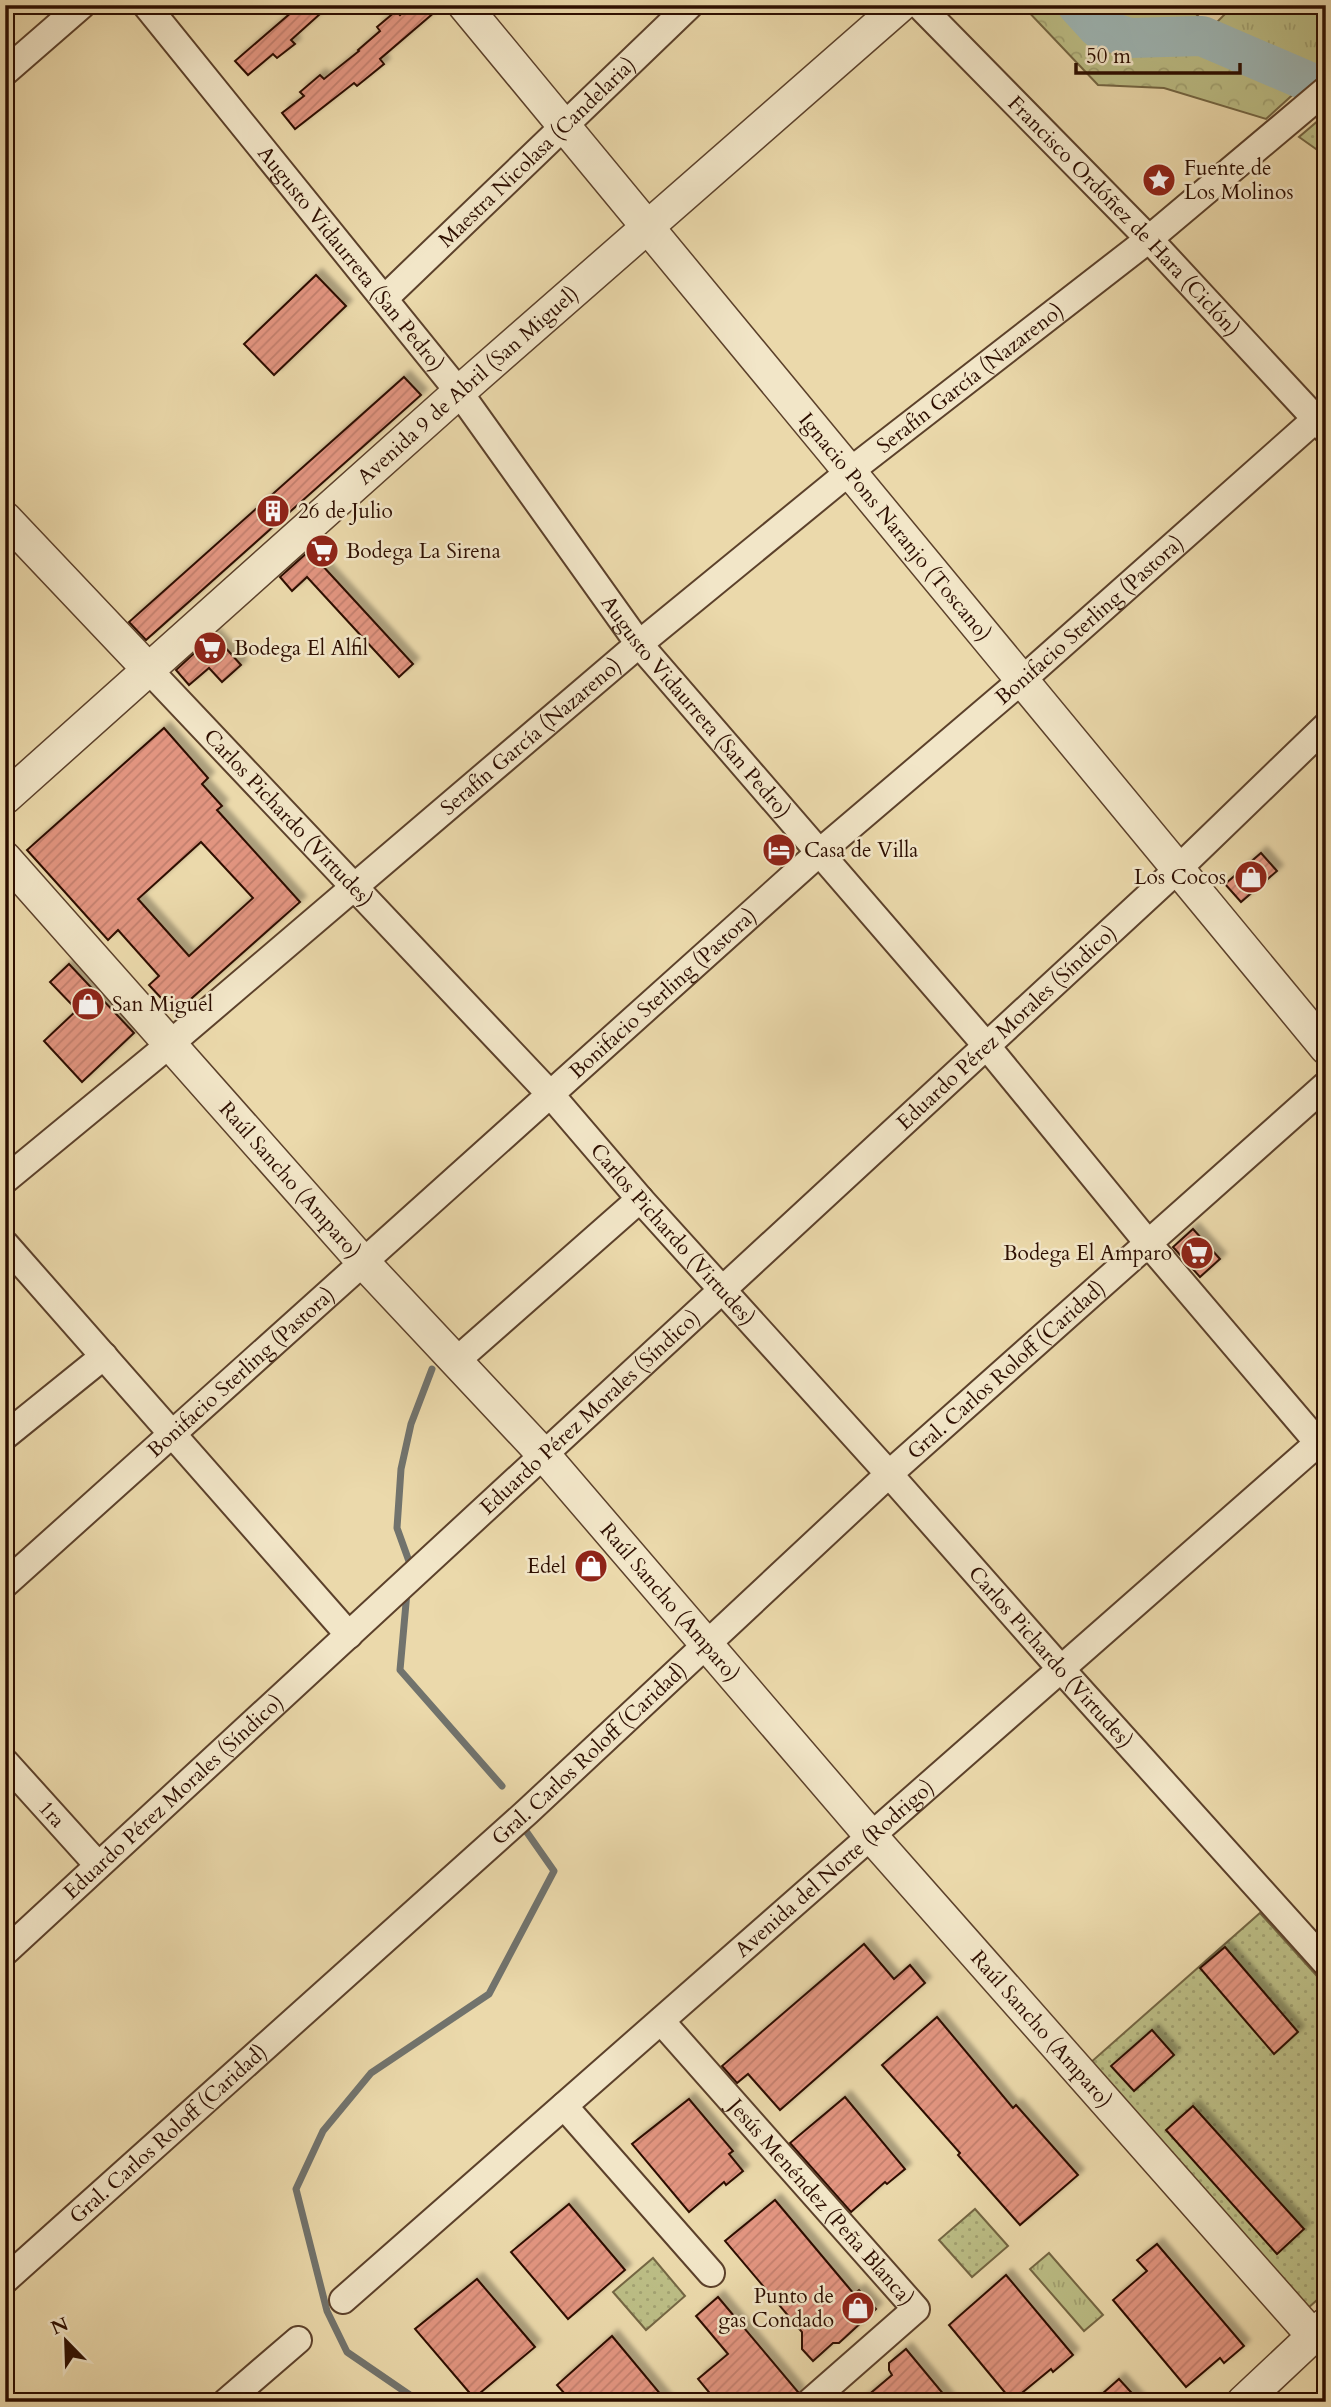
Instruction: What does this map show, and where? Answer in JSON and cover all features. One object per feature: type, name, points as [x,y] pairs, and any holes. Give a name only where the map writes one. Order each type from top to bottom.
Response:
[{"type":"street","points":[[5,72],[82,5]]},
{"type":"street","name":"Augusto Vidaurreta (San Pedro)","points":[[146,5],[459,392],[639,644],[985,1044],[1148,1242],[1323,1443]]},
{"type":"street","name":"Ignacio Pons Naranjo (Toscano)","points":[[464,5],[1326,1048]]},
{"type":"street","name":"Maestra Nicolasa (Candelaria)","points":[[384,299],[690,5]]},
{"type":"street","name":"Avenida 9 de Abril (San Miguel)","points":[[5,798],[459,392],[901,5]]},
{"type":"street","name":"Francisco Ordóñez de Hara (Ciclón)","points":[[919,5],[1322,419]]},
{"type":"street","name":"Serafín García (Nazareno)","points":[[5,1180],[170,1044],[639,644],[849,472],[1149,239],[1326,90]]},
{"type":"street","name":"Bonifacio Sterling (Pastora)","points":[[5,1584],[820,852],[1322,419]]},
{"type":"street","name":"Carlos Pichardo (Virtudes)","points":[[5,518],[551,1096],[640,1199],[890,1474],[1061,1669],[1326,1963]]},
{"type":"street","name":"Eduardo Pérez Morales (Síndico)","points":[[5,1952],[985,1044],[1178,869],[1326,726]]},
{"type":"street","name":"Raúl Sancho (Amparo)","points":[[5,858],[363,1262],[543,1454],[871,1836],[1322,2337]]},
{"type":"street","name":"Gral. Carlos Roloff (Caridad)","points":[[5,2280],[527,1812],[890,1474],[1326,1085]]},
{"type":"street","points":[[456,1362],[640,1199]]},
{"type":"street","points":[[5,1244],[349,1635]]},
{"type":"street","points":[[5,1436],[104,1356]]},
{"type":"street","name":"Avenida del Norte (Rodrigo)","points":[[343,2300],[1061,1669],[1323,1443]]},
{"type":"street","name":"1ra","points":[[5,1762],[98,1865]]},
{"type":"street","name":"Jesús Menéndez (Peña Blanca)","points":[[661,2021],[916,2309],[810,2402]]},
{"type":"street","points":[[564,2106],[711,2273]]},
{"type":"street","points":[[1243,2402],[1322,2337]]},
{"type":"street","points":[[226,2402],[298,2340]]},
{"type":"green space","points":[[1022,5],[1187,5],[1211,29],[1321,69],[1266,119],[1164,88],[1098,85]]},
{"type":"green space","points":[[1234,5],[1326,5],[1326,33],[1321,38],[1326,43],[1326,65],[1321,69],[1210,29]]},
{"type":"green space","points":[[1326,114],[1326,156],[1299,137]]},
{"type":"green space","points":[[1260,1913],[1326,1986],[1326,2292],[1308,2308],[1090,2063]]},
{"type":"green space","points":[[975,2209],[1008,2246],[972,2277],[939,2240]]},
{"type":"green space","points":[[1049,2253],[1103,2315],[1084,2331],[1030,2269]]},
{"type":"green space","points":[[653,2258],[685,2296],[646,2330],[613,2292]]},
{"type":"building","points":[[300,5],[330,5],[291,40],[295,44],[277,58],[273,54],[248,75],[235,61]]},
{"type":"building","points":[[411,5],[443,5],[380,59],[384,64],[357,86],[354,83],[295,129],[282,113],[304,96],[300,92],[320,75],[324,79],[380,31],[377,27],[396,11],[400,15]]},
{"type":"building","points":[[316,275],[346,306],[274,375],[244,344]]},
{"type":"building","name":"26 de Julio","points":[[404,377],[421,395],[146,640],[129,622]]},
{"type":"building","points":[[309,551],[413,664],[399,677],[307,577],[292,591],[280,577]]},
{"type":"building","name":"Bodega El Alfil","points":[[214,635],[241,665],[222,682],[209,668],[189,685],[176,670]]},
{"type":"building","points":[[164,728],[208,778],[202,784],[222,806],[217,810],[300,902],[175,1013],[149,985],[159,976],[118,930],[108,940],[27,850]],"holes":[[[201,842],[253,898],[189,956],[138,899]]]},
{"type":"building","name":"Los Cocos","points":[[1261,853],[1277,871],[1241,902],[1225,884]]},
{"type":"building","name":"San Miguel","points":[[69,964],[134,1033],[82,1082],[44,1041],[77,1010],[50,982]]},
{"type":"building","name":"Bodega El Amparo","points":[[1193,1229],[1220,1259],[1200,1277],[1173,1247]]},
{"type":"building","points":[[864,1944],[894,1979],[910,1965],[925,1983],[780,2110],[748,2074],[737,2083],[722,2066]]},
{"type":"building","points":[[1225,1947],[1298,2032],[1274,2054],[1200,1968]]},
{"type":"building","points":[[937,2017],[1013,2108],[1016,2105],[1078,2175],[1020,2225],[882,2065]]},
{"type":"building","points":[[1152,2030],[1174,2055],[1134,2091],[1111,2066]]},
{"type":"building","points":[[845,2097],[905,2169],[887,2184],[885,2182],[851,2212],[790,2143]]},
{"type":"building","points":[[689,2099],[733,2151],[729,2154],[743,2171],[726,2185],[724,2182],[689,2212],[632,2144]]},
{"type":"building","points":[[1193,2106],[1304,2229],[1277,2254],[1166,2130]]},
{"type":"building","points":[[775,2200],[854,2294],[859,2290],[876,2309],[839,2343],[833,2343],[813,2361],[802,2349],[802,2332],[725,2241]]},
{"type":"building","points":[[569,2204],[625,2270],[568,2319],[511,2252]]},
{"type":"building","points":[[1157,2244],[1244,2346],[1224,2363],[1220,2358],[1186,2387],[1113,2300],[1147,2271],[1137,2260]]},
{"type":"building","points":[[1006,2275],[1073,2355],[1012,2401],[949,2325]]},
{"type":"building","points":[[477,2279],[535,2347],[474,2398],[415,2329]]},
{"type":"building","points":[[718,2297],[798,2392],[795,2402],[717,2402],[698,2379],[728,2354],[696,2316]]},
{"type":"building","points":[[612,2336],[667,2402],[572,2402],[557,2385]]},
{"type":"building","points":[[906,2349],[950,2402],[860,2402],[892,2375],[889,2363]]},
{"type":"building","points":[[1119,2379],[1140,2402],[1093,2402]]},
{"type":"waterway","points":[[1077,5],[1098,28],[1130,38],[1202,36],[1326,89]]},
{"type":"waterway","points":[[409,1569],[410,1564],[397,1528],[401,1469],[411,1424],[432,1369]]},
{"type":"waterway","points":[[407,1592],[400,1670],[502,1786]]},
{"type":"waterway","points":[[420,2402],[347,2352],[327,2311],[296,2189],[323,2131],[371,2073],[489,1994],[554,1871],[526,1831]]},
{"type":"place","name":"Fuente de Los Molinos","points":[[1159,180]]},
{"type":"place","name":"26 de Julio","points":[[273,511]]},
{"type":"place","name":"Bodega La Sirena","points":[[322,551]]},
{"type":"place","name":"Bodega El Alfil","points":[[210,648]]},
{"type":"place","name":"Casa de Villa","points":[[779,850]]},
{"type":"place","name":"Los Cocos","points":[[1251,877]]},
{"type":"place","name":"San Miguel","points":[[88,1004]]},
{"type":"place","name":"Bodega El Amparo","points":[[1197,1253]]},
{"type":"place","name":"Edel","points":[[591,1566]]},
{"type":"place","name":"Punto de gas Condado","points":[[858,2308]]}]
